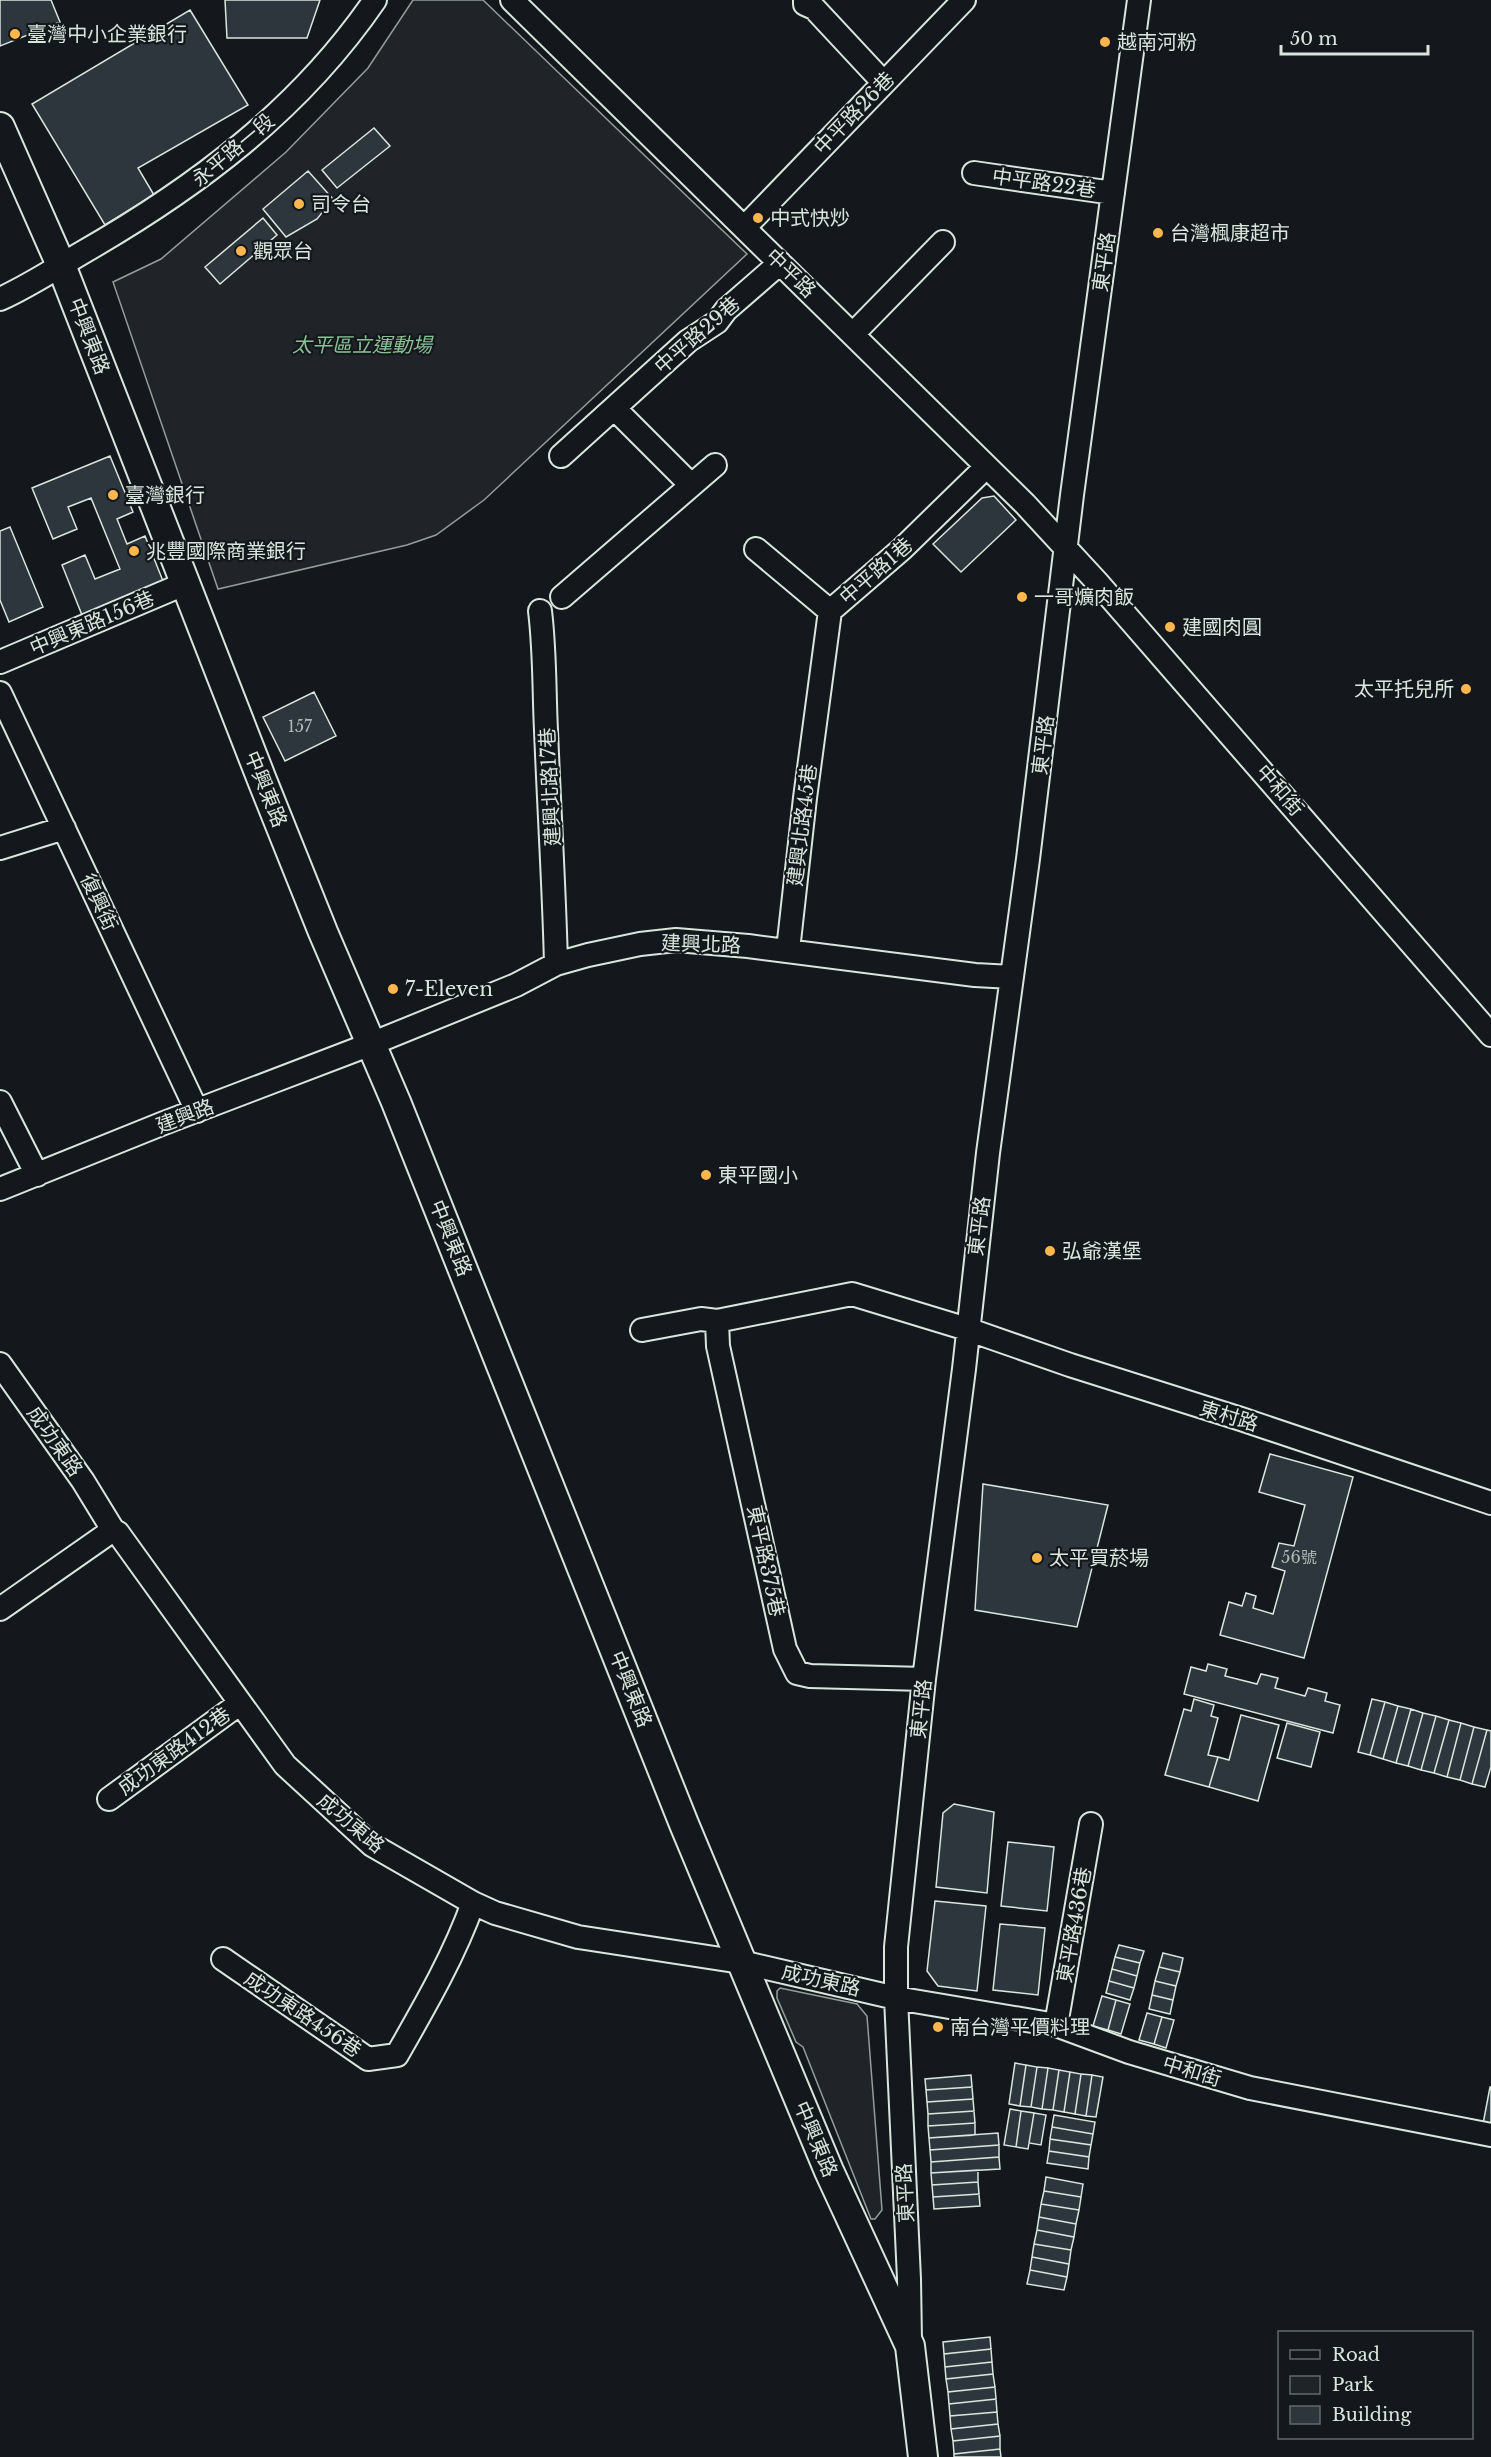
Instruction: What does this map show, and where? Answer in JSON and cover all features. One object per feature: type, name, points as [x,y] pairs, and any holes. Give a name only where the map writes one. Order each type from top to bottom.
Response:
[{"type":"main road","name":"中興東路","points":[[0,127],[61,265],[184,584],[323,932],[396,1102],[684,1824],[848,2213],[910,2346]]},
{"type":"main road","name":"東平路","points":[[910,2346],[923,2457]]},
{"type":"street","name":"永平路一段","points":[[0,299],[144,217],[238,148],[280,110],[329,58],[375,0]]},
{"type":"street","name":"中平路","points":[[512,0],[853,334],[1066,549]]},
{"type":"street","points":[[805,0],[805,4],[814,8],[883,82]]},
{"type":"street","name":"中平路26巷","points":[[744,228],[964,0]]},
{"type":"street","name":"東平路","points":[[910,2346],[896,1947],[924,1679],[964,1369],[988,1153],[1138,0]]},
{"type":"street","name":"中平路22巷","points":[[974,173],[1113,193]]},
{"type":"street","points":[[853,334],[943,242]]},
{"type":"street","name":"中平路29巷","points":[[561,456],[688,341],[717,322],[726,310],[780,262]]},
{"type":"street","points":[[614,408],[691,485]]},
{"type":"street","points":[[562,597],[715,465]]},
{"type":"street","name":"中平路1巷","points":[[818,700],[830,611],[902,549],[986,467]]},
{"type":"street","points":[[756,549],[830,611]]},
{"type":"street","name":"中和街","points":[[1066,549],[1327,844],[1491,1035]]},
{"type":"street","name":"中興東路156巷","points":[[0,662],[184,584]]},
{"type":"street","name":"建興北路17巷","points":[[540,611],[545,646],[546,729],[554,868],[556,964]]},
{"type":"street","name":"復興街","points":[[0,693],[197,1111]]},
{"type":"street","name":"建興北路45巷","points":[[788,950],[818,700]]},
{"type":"street","points":[[0,848],[64,828]]},
{"type":"street","name":"建興北路","points":[[371,1044],[516,985],[556,964],[640,944],[676,940],[788,950],[1012,978]]},
{"type":"street","name":"建興路","points":[[0,1189],[371,1044]]},
{"type":"street","points":[[0,1102],[36,1175]]},
{"type":"street","points":[[642,1330],[701,1318],[717,1321],[852,1294],[967,1329]]},
{"type":"street","name":"東平路375巷","points":[[717,1321],[718,1346],[785,1649],[797,1673],[810,1676],[924,1679]]},
{"type":"street","name":"東村路","points":[[967,1329],[1491,1503]]},
{"type":"street","name":"成功東路","points":[[0,1364],[83,1481],[113,1530],[118,1533],[285,1765],[357,1834],[372,1845],[473,1903],[526,1923],[578,1937],[741,1962],[896,1998]]},
{"type":"street","points":[[0,1609],[113,1530]]},
{"type":"street","name":"成功東路412巷","points":[[109,1799],[239,1704]]},
{"type":"street","name":"東平路436巷","points":[[1056,2025],[1091,1824]]},
{"type":"street","name":"成功東路456巷","points":[[223,1959],[368,2059],[397,2055],[464,1930],[473,1903]]},
{"type":"street","name":"中和街","points":[[896,1998],[1056,2025],[1129,2052],[1250,2088],[1491,2135]]},
{"type":"green space","name":"太平區立運動場","points":[[413,0],[483,0],[747,254],[484,500],[436,535],[407,545],[218,589],[113,282],[161,259],[286,152],[368,68]]},
{"type":"green space","points":[[780,1988],[857,2004],[867,2016],[882,2210],[875,2219],[871,2219],[803,2047],[796,2042],[777,1998],[777,1991]]},
{"type":"building","name":"臺灣中小企業銀行","points":[[0,0],[51,0],[60,22],[0,46]]},
{"type":"building","points":[[225,0],[320,0],[307,38],[227,38]]},
{"type":"building","points":[[190,10],[248,105],[138,168],[154,195],[105,225],[32,104]]},
{"type":"building","name":"觀眾台","points":[[374,128],[390,146],[337,188],[322,170]]},
{"type":"building","name":"司令台","points":[[308,171],[333,199],[317,219],[286,237],[263,209]]},
{"type":"building","name":"觀眾台","points":[[263,218],[277,235],[220,284],[205,267]]},
{"type":"building","points":[[110,456],[133,512],[117,519],[127,544],[145,536],[163,581],[82,615],[62,565],[85,555],[95,579],[120,569],[91,498],[68,507],[77,529],[53,539],[32,488]]},
{"type":"building","points":[[994,496],[1016,520],[961,572],[933,544],[982,498]]},
{"type":"building","points":[[10,527],[43,607],[9,622],[0,600],[0,531]]},
{"type":"building","points":[[314,692],[336,736],[285,761],[263,717]]},
{"type":"building","points":[[1270,1454],[1353,1477],[1304,1658],[1220,1635],[1229,1602],[1242,1606],[1246,1593],[1256,1596],[1253,1608],[1273,1614],[1285,1571],[1272,1567],[1279,1543],[1294,1546],[1305,1505],[1259,1492]]},
{"type":"building","name":"太平買菸場","points":[[983,1484],[1108,1505],[1077,1627],[975,1610]]},
{"type":"building","points":[[1208,1664],[1227,1669],[1225,1676],[1257,1684],[1261,1674],[1278,1678],[1275,1688],[1305,1696],[1308,1688],[1327,1693],[1325,1701],[1340,1705],[1333,1733],[1184,1694],[1191,1667],[1206,1671]]},
{"type":"building","points":[[1194,1699],[1214,1705],[1211,1716],[1218,1718],[1208,1755],[1218,1757],[1209,1787],[1165,1775],[1184,1709],[1191,1711]]},
{"type":"building","points":[[1372,1699],[1385,1702],[1370,1755],[1358,1752]]},
{"type":"building","points":[[1385,1702],[1398,1706],[1383,1759],[1370,1755]]},
{"type":"building","points":[[1398,1706],[1411,1709],[1396,1763],[1383,1759]]},
{"type":"building","points":[[1411,1709],[1423,1713],[1408,1766],[1396,1763]]},
{"type":"building","points":[[1423,1713],[1436,1716],[1421,1770],[1408,1766]]},
{"type":"building","points":[[1241,1715],[1279,1725],[1258,1801],[1209,1787],[1218,1757],[1229,1760]]},
{"type":"building","points":[[1436,1716],[1449,1720],[1434,1773],[1421,1770]]},
{"type":"building","points":[[1449,1720],[1461,1723],[1447,1777],[1434,1773]]},
{"type":"building","points":[[1287,1723],[1320,1732],[1311,1767],[1277,1758]]},
{"type":"building","points":[[1461,1723],[1474,1727],[1460,1780],[1447,1777]]},
{"type":"building","points":[[1474,1727],[1487,1730],[1472,1784],[1460,1780]]},
{"type":"building","points":[[1487,1730],[1491,1731],[1491,1767],[1485,1787],[1472,1784]]},
{"type":"building","points":[[954,1804],[994,1812],[987,1893],[936,1887],[943,1813]]},
{"type":"building","points":[[1008,1842],[1054,1847],[1047,1911],[1001,1906]]},
{"type":"building","points":[[935,1901],[986,1906],[977,1991],[938,1986],[927,1971]]},
{"type":"building","points":[[1000,1924],[1045,1928],[1038,1995],[993,1990]]},
{"type":"building","points":[[1119,1945],[1144,1951],[1140,1963],[1115,1957]]},
{"type":"building","points":[[1163,1953],[1183,1958],[1180,1972],[1159,1967]]},
{"type":"building","points":[[1115,1957],[1140,1963],[1137,1976],[1112,1969]]},
{"type":"building","points":[[1159,1967],[1180,1972],[1176,1986],[1155,1981]]},
{"type":"building","points":[[1112,1969],[1137,1976],[1134,1988],[1109,1981]]},
{"type":"building","points":[[1109,1981],[1134,1988],[1130,2000],[1106,1993]]},
{"type":"building","points":[[1155,1981],[1176,1986],[1173,2000],[1152,1995]]},
{"type":"building","points":[[1152,1995],[1173,2000],[1170,2014],[1149,2009]]},
{"type":"building","points":[[1102,1996],[1116,2000],[1108,2030],[1093,2026]]},
{"type":"building","points":[[1116,2000],[1130,2004],[1121,2034],[1108,2030]]},
{"type":"building","points":[[1147,2013],[1162,2017],[1154,2044],[1139,2040]]},
{"type":"building","points":[[1162,2017],[1174,2020],[1166,2048],[1154,2044]]},
{"type":"building","points":[[1015,2063],[1026,2065],[1020,2106],[1009,2104]]},
{"type":"building","points":[[1026,2065],[1037,2067],[1031,2107],[1020,2106]]},
{"type":"building","points":[[1037,2067],[1048,2068],[1042,2109],[1031,2107]]},
{"type":"building","points":[[1048,2068],[1059,2070],[1053,2110],[1042,2109]]},
{"type":"building","points":[[1059,2070],[1070,2072],[1064,2112],[1053,2110]]},
{"type":"building","points":[[1070,2072],[1081,2074],[1075,2114],[1064,2112]]},
{"type":"building","points":[[1081,2074],[1092,2075],[1086,2116],[1075,2114]]},
{"type":"building","points":[[971,2075],[972,2087],[926,2090],[925,2079]]},
{"type":"building","points":[[1092,2075],[1103,2077],[1096,2117],[1086,2116]]},
{"type":"building","points":[[972,2087],[973,2099],[927,2102],[926,2090]]},
{"type":"building","points":[[1491,2087],[1491,2126],[1483,2124]]},
{"type":"building","points":[[973,2099],[974,2111],[928,2114],[927,2102]]},
{"type":"building","points":[[1010,2109],[1021,2111],[1016,2147],[1004,2145]]},
{"type":"building","points":[[974,2111],[975,2123],[928,2126],[928,2114]]},
{"type":"building","points":[[1021,2111],[1034,2113],[1028,2149],[1016,2147]]},
{"type":"building","points":[[1034,2113],[1046,2115],[1041,2145],[1029,2143]]},
{"type":"building","points":[[1054,2115],[1095,2122],[1093,2134],[1052,2127]]},
{"type":"building","points":[[975,2123],[975,2135],[929,2138],[928,2126]]},
{"type":"building","points":[[1052,2127],[1093,2134],[1091,2145],[1050,2139]]},
{"type":"building","points":[[998,2133],[999,2145],[930,2150],[929,2138]]},
{"type":"building","points":[[1050,2139],[1091,2145],[1089,2157],[1049,2151]]},
{"type":"building","points":[[999,2145],[999,2157],[931,2162],[930,2150]]},
{"type":"building","points":[[1049,2151],[1089,2157],[1088,2169],[1047,2163]]},
{"type":"building","points":[[999,2157],[1000,2169],[931,2173],[931,2162]]},
{"type":"building","points":[[978,2170],[978,2182],[932,2185],[931,2173]]},
{"type":"building","points":[[1046,2177],[1083,2184],[1081,2197],[1044,2191]]},
{"type":"building","points":[[978,2182],[979,2194],[933,2197],[932,2185]]},
{"type":"building","points":[[1044,2191],[1081,2197],[1079,2210],[1041,2204]]},
{"type":"building","points":[[979,2194],[980,2206],[934,2209],[933,2197]]},
{"type":"building","points":[[1041,2204],[1079,2210],[1076,2224],[1039,2217]]},
{"type":"building","points":[[1039,2217],[1076,2224],[1074,2237],[1037,2230]]},
{"type":"building","points":[[1037,2230],[1074,2237],[1071,2250],[1034,2244]]},
{"type":"building","points":[[1034,2244],[1071,2250],[1069,2264],[1032,2257]]},
{"type":"building","points":[[1032,2257],[1069,2264],[1067,2277],[1030,2270]]},
{"type":"building","points":[[1030,2270],[1067,2277],[1064,2290],[1027,2284]]},
{"type":"building","points":[[990,2337],[991,2349],[944,2354],[943,2342]]},
{"type":"building","points":[[991,2349],[992,2362],[945,2367],[944,2354]]},
{"type":"building","points":[[992,2362],[993,2374],[946,2379],[945,2367]]},
{"type":"building","points":[[993,2374],[995,2387],[948,2392],[946,2379]]},
{"type":"building","points":[[995,2387],[996,2399],[949,2404],[948,2392]]},
{"type":"building","points":[[996,2399],[997,2412],[950,2416],[949,2404]]},
{"type":"building","points":[[997,2412],[998,2424],[951,2429],[950,2416]]},
{"type":"building","points":[[998,2424],[1000,2436],[953,2441],[951,2429]]},
{"type":"building","points":[[1000,2436],[1000,2449],[954,2454],[953,2441]]},
{"type":"building","points":[[1000,2449],[1001,2457],[954,2457],[954,2454]]},
{"type":"place","name":"臺灣中小企業銀行","points":[[15,34]]},
{"type":"place","name":"越南河粉","points":[[1105,42]]},
{"type":"place","name":"司令台","points":[[299,204]]},
{"type":"place","name":"中式快炒","points":[[758,218]]},
{"type":"place","name":"台灣楓康超市","points":[[1158,233]]},
{"type":"place","name":"觀眾台","points":[[241,251]]},
{"type":"place","name":"臺灣銀行","points":[[113,495]]},
{"type":"place","name":"兆豐國際商業銀行","points":[[134,551]]},
{"type":"place","name":"一哥爌肉飯","points":[[1022,597]]},
{"type":"place","name":"建國肉圓","points":[[1170,627]]},
{"type":"place","name":"太平托兒所","points":[[1466,689]]},
{"type":"place","name":"7-Eleven","points":[[393,989]]},
{"type":"place","name":"東平國小","points":[[706,1175]]},
{"type":"place","name":"弘爺漢堡","points":[[1050,1251]]},
{"type":"place","name":"太平買菸場","points":[[1037,1558]]},
{"type":"place","name":"南台灣平價料理","points":[[938,2027]]}]
